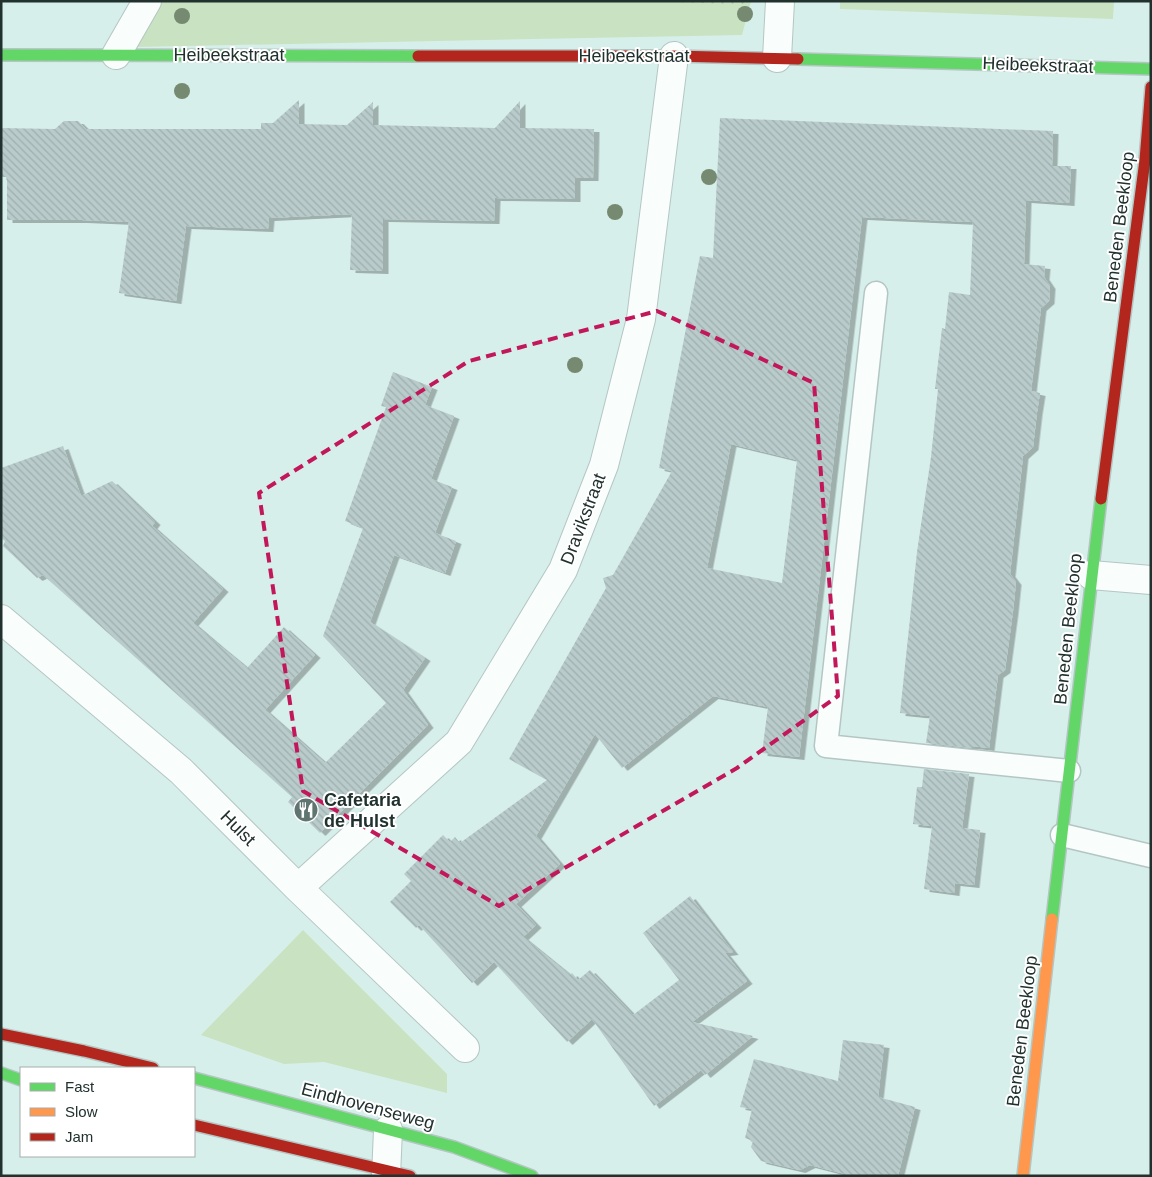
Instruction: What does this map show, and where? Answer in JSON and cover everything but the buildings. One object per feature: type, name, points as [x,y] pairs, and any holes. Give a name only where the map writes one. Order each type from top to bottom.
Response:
[{"type":"street","points":[[116,55],[147,1]]},
{"type":"street","points":[[777,58],[780,1]]},
{"type":"street","name":"Heibeekstraat","points":[[1,55],[674,56],[1151,68]]},
{"type":"street","name":"Dravikstraat","points":[[298,888],[459,742],[563,570],[604,465],[641,319],[674,56]]},
{"type":"street","name":"Beneden Beekloop","points":[[1022,1176],[1091,575],[1146,160],[1151,87]]},
{"type":"street","points":[[1091,575],[1151,580]]},
{"type":"street","name":"Hulst","points":[[1,619],[181,771],[298,888],[465,1048]]},
{"type":"street","points":[[1,1034],[149,1067]]},
{"type":"street","points":[[1,1073],[20,1080]]},
{"type":"street","name":"Eindhovenseweg","points":[[195,1078],[454,1147],[532,1176]]},
{"type":"street","points":[[195,1124],[394,1174],[388,1130]]},
{"type":"lane","points":[[876,293],[826,746],[1069,771]]},
{"type":"lane","points":[[1062,835],[1151,856]]},
{"type":"highlighted area","points":[[657,311],[814,383],[838,696],[737,768],[499,906],[303,791],[259,493],[469,361]]},
{"type":"green space","points":[[156,1],[751,1],[742,35],[134,47]]},
{"type":"green space","points":[[652,1],[751,1],[750,5]]},
{"type":"green space","points":[[840,1],[1114,1],[1113,19],[840,9]]},
{"type":"green space","points":[[303,930],[447,1074],[447,1093],[324,1062],[284,1064],[201,1035]]},
{"type":"traffic: fast","points":[[1,55],[418,56]]},
{"type":"traffic: fast","points":[[798,59],[1151,69]]},
{"type":"traffic: fast","points":[[1052,919],[1101,499]]},
{"type":"traffic: fast","points":[[1,1073],[20,1080]]},
{"type":"traffic: fast","points":[[195,1078],[454,1147],[532,1176]]},
{"type":"traffic: slow","points":[[1023,1176],[1052,919]]},
{"type":"traffic: jam","points":[[418,56],[674,56],[798,59]]},
{"type":"traffic: jam","points":[[1101,499],[1145,160],[1151,87]]},
{"type":"traffic: jam","points":[[1,1034],[149,1067]]},
{"type":"traffic: jam","points":[[195,1125],[410,1176]]},
{"type":"place","name":"Cafetaria de Hulst","points":[[306,810]]}]
